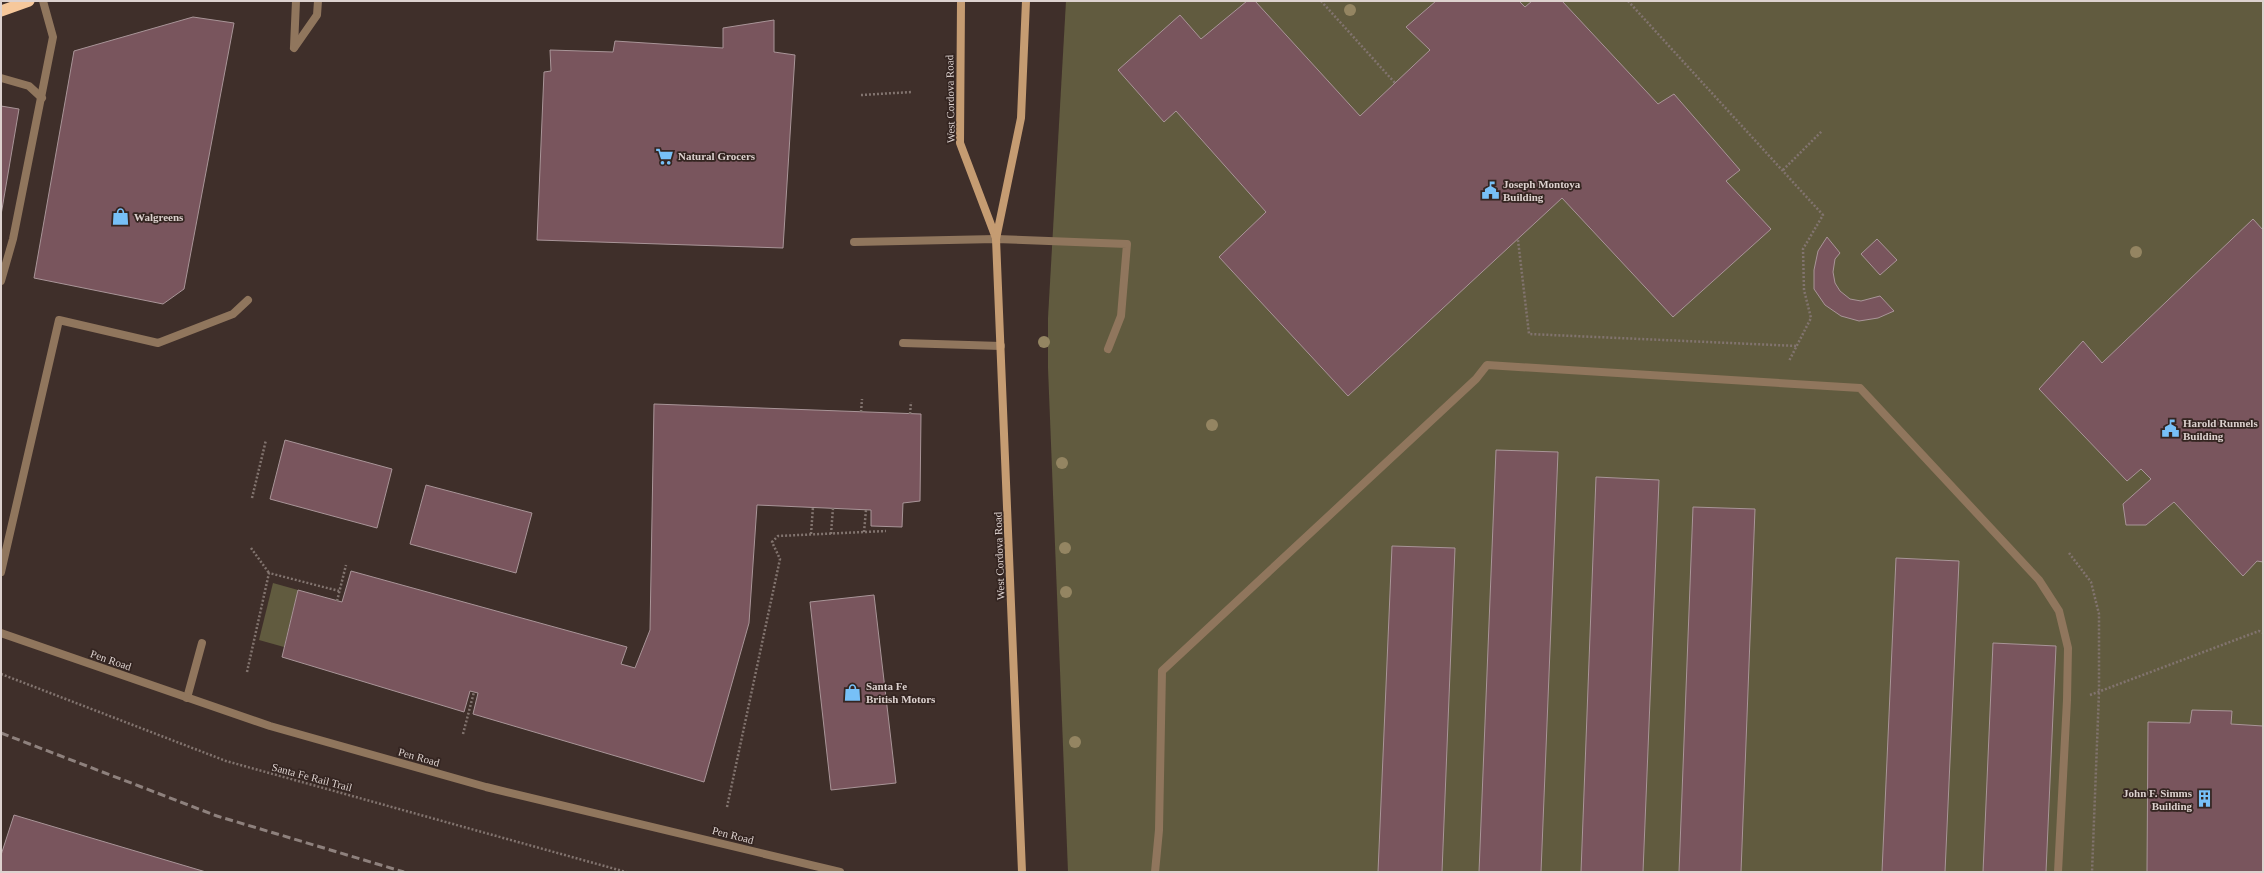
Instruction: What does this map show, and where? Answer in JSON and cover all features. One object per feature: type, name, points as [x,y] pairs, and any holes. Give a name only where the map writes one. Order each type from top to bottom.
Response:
[{"type":"highway","points":[[1,11],[29,1]]},
{"type":"main road","name":"West Cordova Road","points":[[961,1],[960,143],[996,239]]},
{"type":"main road","name":"West Cordova Road","points":[[1022,872],[996,239],[1021,118],[1026,1]]},
{"type":"street","points":[[1,281],[13,239],[53,37],[42,1]]},
{"type":"street","points":[[296,1],[294,48],[317,15],[318,1]]},
{"type":"street","points":[[1,78],[29,86],[42,98]]},
{"type":"street","points":[[854,242],[996,239],[1127,244],[1121,316],[1108,349]]},
{"type":"street","points":[[1,572],[59,320],[158,343],[233,314],[248,300]]},
{"type":"street","points":[[903,343],[1001,346]]},
{"type":"street","points":[[1155,872],[1159,830],[1162,671],[1476,379],[1487,365],[1860,388],[2039,580],[2058,610],[2068,648],[2067,700],[2058,872]]},
{"type":"street","name":"Pen Road","points":[[1,633],[270,726],[486,787],[840,872]]},
{"type":"street","points":[[187,698],[202,643]]},
{"type":"path","points":[[1321,1],[1395,83]]},
{"type":"path","points":[[1628,1],[1823,215],[1803,249],[1804,290],[1811,318],[1798,346],[1777,382]]},
{"type":"path","points":[[861,95],[912,92]]},
{"type":"path","points":[[1783,170],[1822,130]]},
{"type":"path","points":[[1518,240],[1529,334],[1798,346]]},
{"type":"path","points":[[861,412],[862,399]]},
{"type":"path","points":[[910,414],[911,402]]},
{"type":"path","points":[[252,498],[266,440]]},
{"type":"path","points":[[811,534],[813,507]]},
{"type":"path","points":[[831,534],[834,508]]},
{"type":"path","points":[[864,532],[866,510]]},
{"type":"path","points":[[726,807],[780,559],[772,542],[778,536],[886,532]]},
{"type":"path","points":[[250,548],[269,573],[339,591]]},
{"type":"path","points":[[2069,553],[2091,582],[2099,614],[2099,692],[2092,872]]},
{"type":"path","points":[[338,601],[346,565]]},
{"type":"path","points":[[248,672],[269,573]]},
{"type":"path","points":[[2099,692],[2258,631],[2263,633]]},
{"type":"path","name":"Santa Fe Rail Trail","points":[[1,674],[226,761],[626,872]]},
{"type":"path","points":[[463,734],[474,692]]},
{"type":"shaded area","points":[[1066,1],[2263,1],[2263,872],[1068,872],[1048,368],[1048,318]]},
{"type":"shaded area","points":[[273,583],[298,590],[284,647],[259,640]]},
{"type":"building","name":"Joseph Montoya Building","points":[[1247,1],[1255,1],[1360,116],[1430,50],[1406,27],[1436,1],[1519,1],[1525,7],[1532,1],[1562,1],[1658,104],[1674,94],[1740,170],[1726,181],[1771,229],[1673,317],[1562,198],[1348,396],[1219,257],[1266,212],[1176,111],[1164,122],[1118,70],[1180,15],[1201,39]]},
{"type":"building","name":"Walgreens","points":[[193,17],[234,23],[184,289],[163,304],[34,278],[74,51]]},
{"type":"building","name":"Natural Grocers","points":[[774,20],[774,52],[795,55],[783,248],[537,240],[544,72],[551,71],[550,50],[613,52],[615,41],[723,48],[723,28]]},
{"type":"building","points":[[1,106],[19,109],[1,215]]},
{"type":"building","name":"Harold Runnels Building","points":[[2253,219],[2263,230],[2263,562],[2257,561],[2243,576],[2174,502],[2146,525],[2126,525],[2123,504],[2151,479],[2141,469],[2127,481],[2039,389],[2083,341],[2102,363]]},
{"type":"building","points":[[1827,237],[1840,253],[1835,259],[1833,272],[1835,283],[1840,291],[1850,299],[1861,301],[1880,296],[1894,311],[1878,318],[1859,321],[1841,316],[1825,305],[1814,289],[1814,270],[1818,251]]},
{"type":"building","points":[[1877,239],[1897,260],[1880,275],[1861,254]]},
{"type":"building","points":[[654,404],[921,414],[920,501],[903,503],[902,527],[871,526],[871,510],[757,505],[749,623],[704,782],[473,714],[478,693],[470,691],[464,712],[282,657],[298,590],[342,602],[351,571],[627,647],[621,664],[635,668],[650,630]]},
{"type":"building","points":[[285,440],[392,469],[377,528],[270,499]]},
{"type":"building","points":[[1496,450],[1558,452],[1541,872],[1479,872]]},
{"type":"building","points":[[1596,477],[1659,480],[1643,872],[1581,872]]},
{"type":"building","points":[[426,485],[532,513],[516,573],[410,544]]},
{"type":"building","points":[[1693,507],[1755,509],[1741,872],[1679,872]]},
{"type":"building","points":[[1392,546],[1455,548],[1442,872],[1378,872]]},
{"type":"building","points":[[1896,558],[1959,561],[1945,872],[1882,872]]},
{"type":"building","name":"Santa Fe British Motors","points":[[874,595],[896,783],[831,790],[810,602]]},
{"type":"building","points":[[1993,643],[2056,646],[2046,872],[1983,872]]},
{"type":"building","name":"John F. Simms Building","points":[[2192,710],[2232,711],[2231,724],[2263,726],[2263,872],[2147,872],[2148,722],[2190,723]]},
{"type":"building","points":[[14,815],[206,872],[1,872],[1,855]]},
{"type":"railway","points":[[1,733],[217,816],[404,872]]},
{"type":"place","name":"Natural Grocers","points":[[665,156]]},
{"type":"place","name":"Joseph Montoya Building","points":[[1490,190]]},
{"type":"place","name":"Walgreens","points":[[121,217]]},
{"type":"place","name":"Harold Runnels Building","points":[[2170,429]]},
{"type":"place","name":"Santa Fe British Motors","points":[[853,692]]},
{"type":"place","name":"John F. Simms Building","points":[[2205,799]]}]
